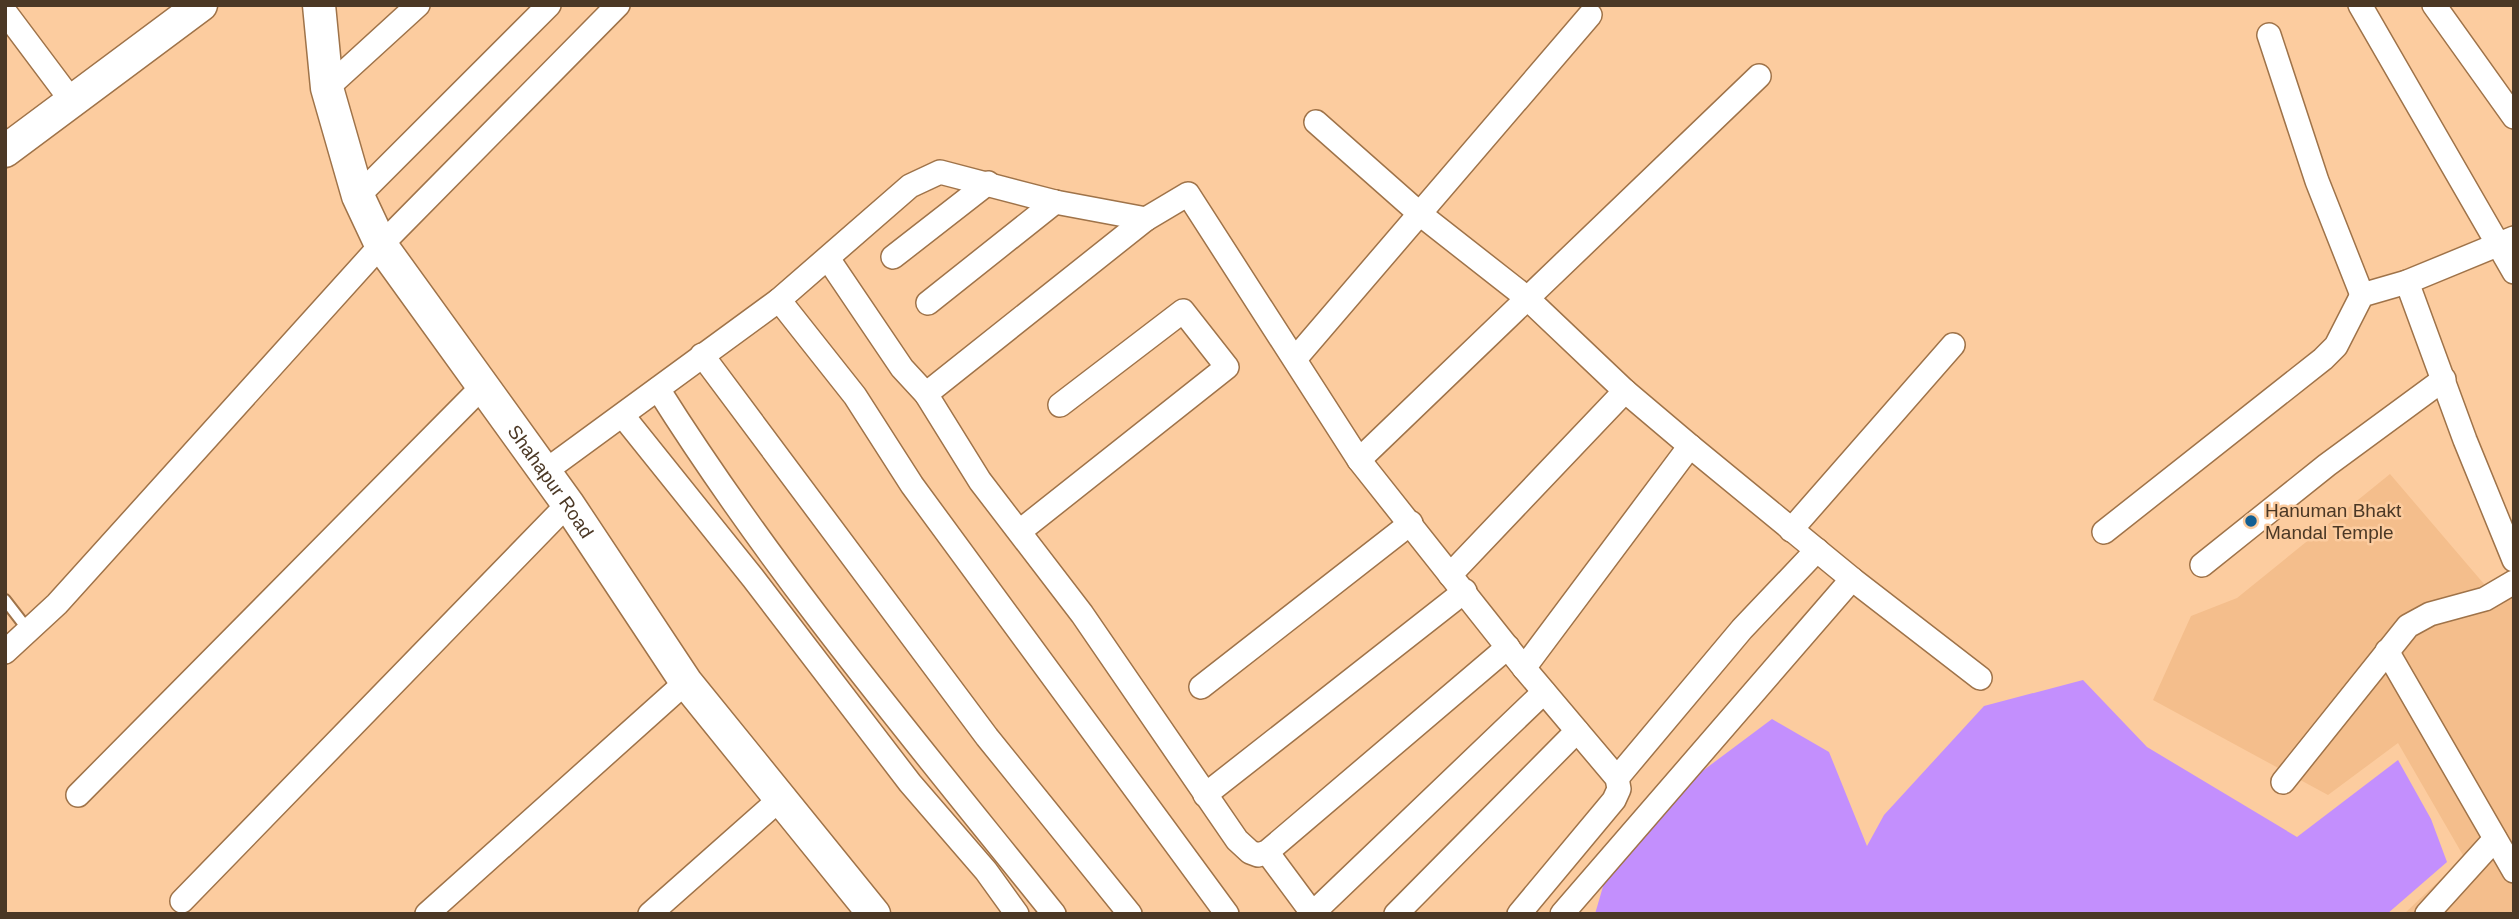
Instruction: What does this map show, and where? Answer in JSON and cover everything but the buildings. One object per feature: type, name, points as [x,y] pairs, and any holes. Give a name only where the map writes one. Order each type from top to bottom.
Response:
[{"type":"main road","points":[[5,151],[201,5]]},
{"type":"main road","name":"Shahapur Road","points":[[319,5],[327,88],[358,196],[381,246],[569,504],[687,682],[874,914]]},
{"type":"street","points":[[327,88],[418,5]]},
{"type":"street","points":[[358,196],[549,5]]},
{"type":"street","points":[[5,652],[30,632],[381,246],[618,5]]},
{"type":"street","points":[[2360,5],[2506,241],[2514,272]]},
{"type":"street","points":[[2434,5],[2514,117]]},
{"type":"street","points":[[5,12],[71,100]]},
{"type":"street","points":[[1295,359],[1590,15]]},
{"type":"street","points":[[2269,35],[2317,181],[2362,295]]},
{"type":"street","points":[[1359,460],[1759,76]]},
{"type":"street","points":[[1316,122],[1420,214],[1527,298],[1625,391],[1690,446],[1852,579],[1980,678]]},
{"type":"street","points":[[544,472],[779,300],[829,260],[910,186],[940,172],[1055,202],[1146,219]]},
{"type":"street","points":[[893,257],[988,183]]},
{"type":"street","points":[[926,394],[1146,219],[1188,194],[1359,460],[1524,668],[1617,778],[1619,789],[1614,800],[1520,914]]},
{"type":"street","points":[[928,303],[1055,202]]},
{"type":"street","points":[[2104,532],[2323,359],[2336,346],[2362,295],[2407,282],[2506,241]]},
{"type":"street","points":[[829,260],[902,368],[926,394],[980,481],[1082,614],[1205,795],[1244,846],[1258,855],[1267,852],[1508,647]]},
{"type":"street","points":[[2407,282],[2514,560]]},
{"type":"street","points":[[779,300],[855,396],[912,485],[1227,914]]},
{"type":"street","points":[[1020,531],[1227,367],[1183,311],[1060,405]]},
{"type":"street","points":[[1791,530],[1953,345]]},
{"type":"street","points":[[702,355],[987,737],[1130,914]]},
{"type":"street","points":[[2202,565],[2327,465],[2444,379]]},
{"type":"street","points":[[78,795],[483,386]]},
{"type":"street","points":[[658,389],[736,508],[817,617],[1054,914]]},
{"type":"street","points":[[1205,795],[1457,583],[1625,391]]},
{"type":"street","points":[[623,415],[753,578],[910,783],[986,871],[1017,914]]},
{"type":"street","points":[[1524,668],[1690,446]]},
{"type":"street","points":[[182,901],[569,504]]},
{"type":"street","points":[[1200,687],[1411,523]]},
{"type":"street","points":[[1617,778],[1742,629],[1817,550]]},
{"type":"street","points":[[1562,914],[1852,579]]},
{"type":"street","points":[[2283,782],[2387,652],[2419,618],[2485,599],[2514,582]]},
{"type":"street","points":[[2387,652],[2514,871]]},
{"type":"street","points":[[427,914],[687,682]]},
{"type":"street","points":[[1267,852],[1313,914],[1544,692]]},
{"type":"street","points":[[1396,914],[1577,731]]},
{"type":"street","points":[[650,914],[780,799]]},
{"type":"street","points":[[2427,914],[2495,839]]},
{"type":"lane","points":[[5,600],[30,632]]},
{"type":"shaded area","points":[[2390,474],[2490,591],[2514,588],[2514,914],[2404,914],[2464,857],[2398,743],[2328,795],[2153,700],[2191,616],[2237,598]]},
{"type":"shaded area","points":[[2083,680],[2147,747],[2297,837],[2398,760],[2431,819],[2447,862],[2387,914],[1595,914],[1611,859],[1681,787],[1772,719],[1829,752],[1867,846],[1884,815],[1984,706]]},
{"type":"place","name":"Hanuman Bhakt Mandal Temple","points":[[2251,521]]}]
